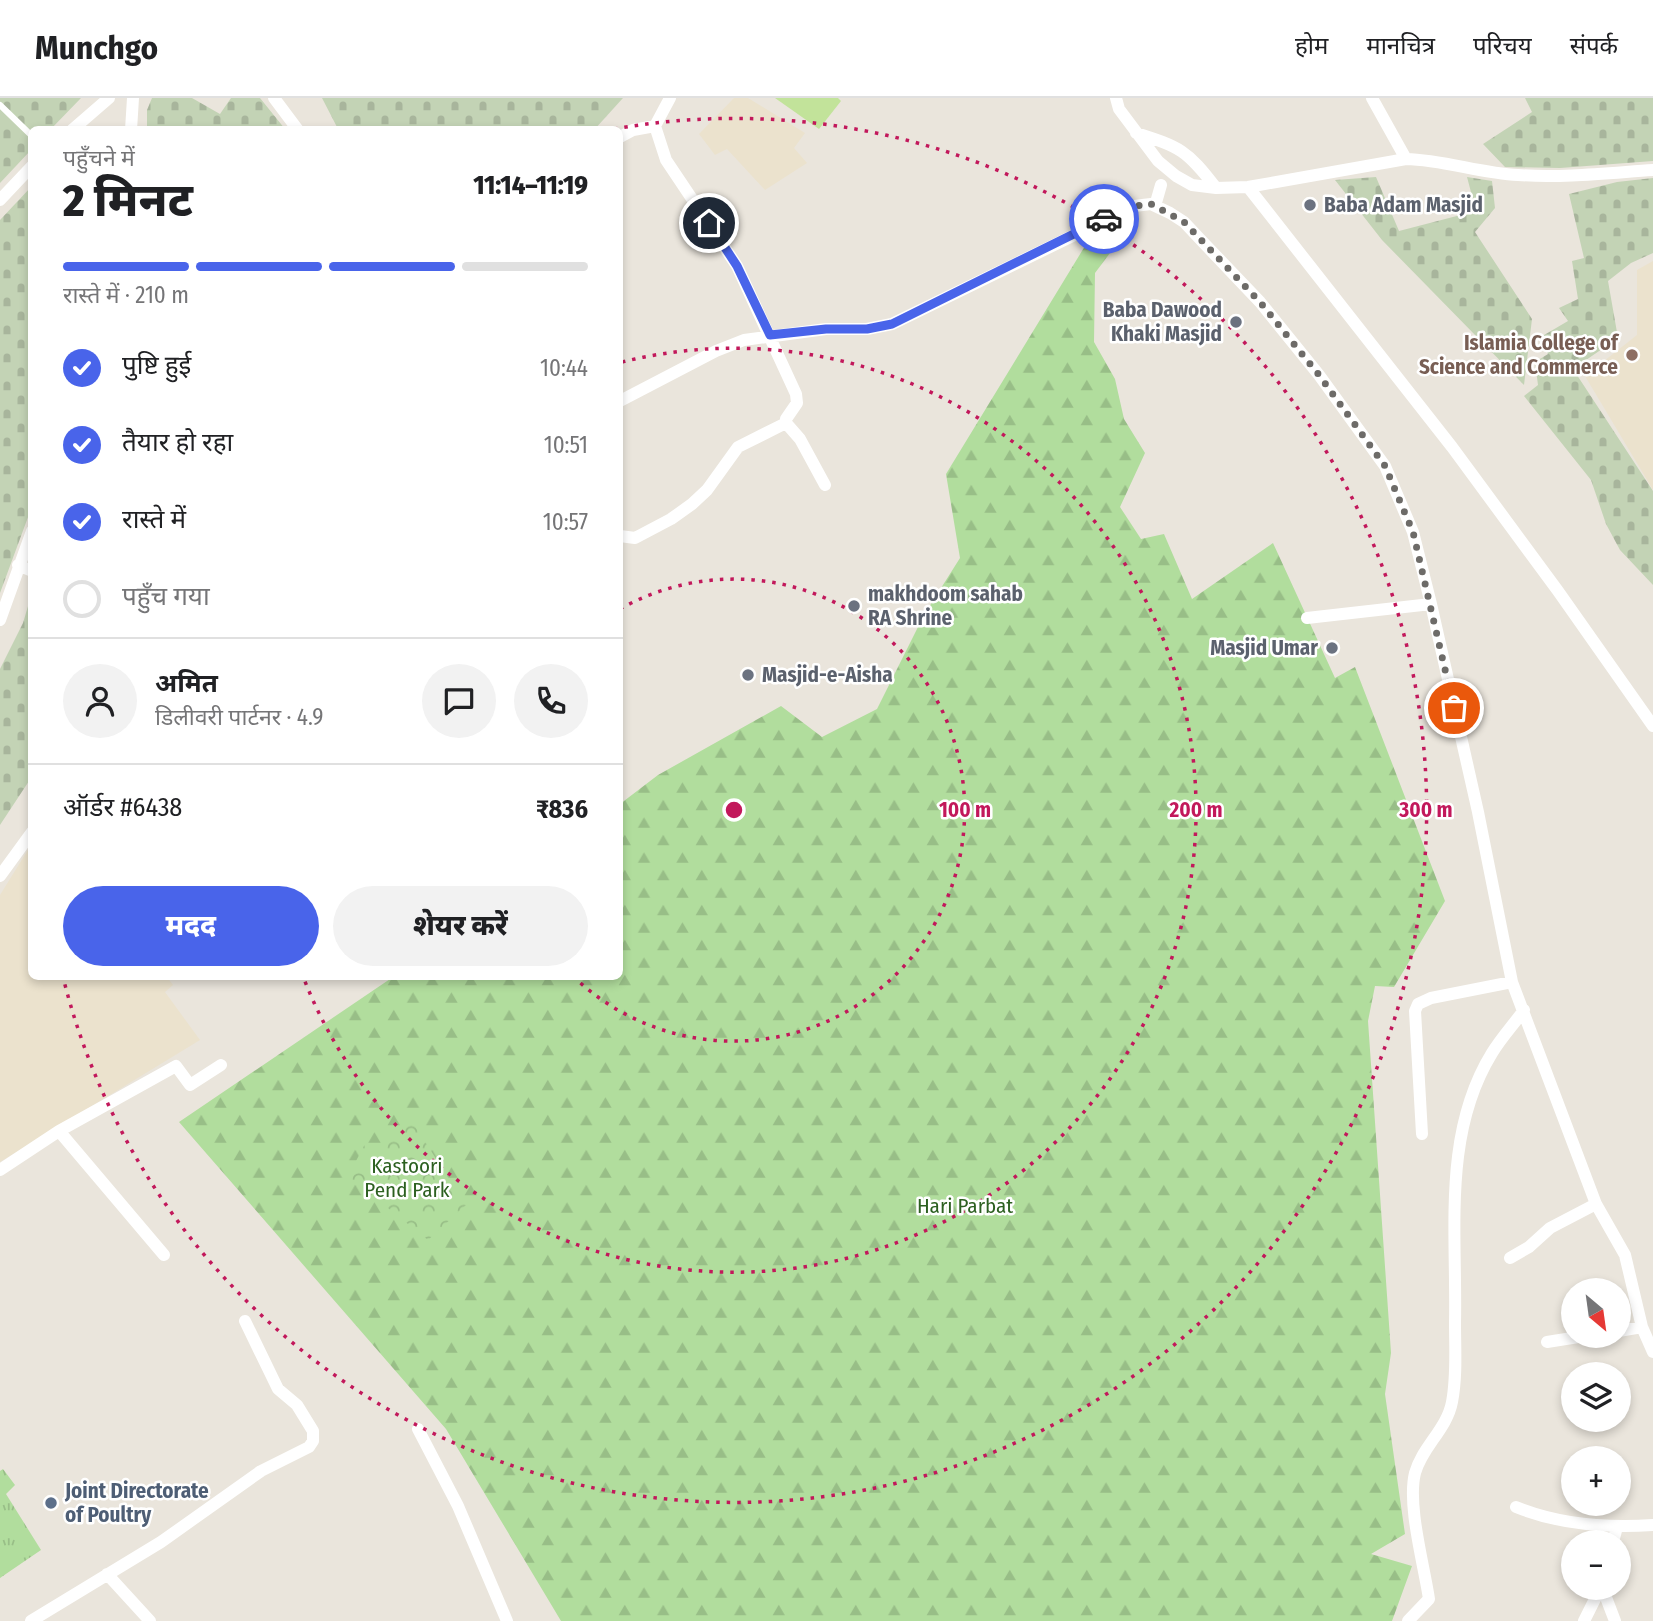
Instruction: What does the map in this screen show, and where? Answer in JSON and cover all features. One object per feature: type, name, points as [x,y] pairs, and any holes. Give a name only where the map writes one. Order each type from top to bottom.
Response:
[{"type":"street","points":[[77,126],[109,98]]},
{"type":"street","points":[[131,126],[133,98]]},
{"type":"street","points":[[274,98],[295,126]]},
{"type":"street","points":[[623,536],[635,538],[671,519],[692,504],[706,490],[738,447],[786,423],[786,419],[796,408],[797,398],[737,266],[666,160],[655,125],[670,98]]},
{"type":"street","points":[[1116,98],[1119,109],[1158,161],[1165,177],[1155,206]]},
{"type":"street","points":[[1372,98],[1406,159]]},
{"type":"street","points":[[623,135],[655,125]]},
{"type":"street","points":[[1136,133],[1176,146],[1196,162],[1216,188]]},
{"type":"street","points":[[1165,177],[1192,185],[1216,188],[1248,187],[1406,159],[1422,159],[1517,176],[1653,170]]},
{"type":"street","points":[[0,200],[28,170]]},
{"type":"street","points":[[1248,187],[1452,447],[1653,726]]},
{"type":"street","points":[[623,399],[716,351],[744,340],[826,329],[867,329],[892,324],[1109,216],[1143,204],[1155,206],[1184,222],[1260,302],[1319,375],[1385,466],[1413,532],[1478,812],[1512,982],[1596,1203],[1625,1255],[1642,1327],[1653,1352]]},
{"type":"street","points":[[786,423],[800,439],[825,485]]},
{"type":"street","points":[[0,620],[28,541]]},
{"type":"street","points":[[18,565],[28,569]]},
{"type":"street","points":[[1307,618],[1431,604]]},
{"type":"street","points":[[0,876],[28,838]]},
{"type":"street","points":[[1422,1134],[1415,1011],[1418,1004],[1431,998],[1512,982]]},
{"type":"street","points":[[1408,1621],[1429,1599],[1412,1497],[1416,1471],[1452,1404],[1455,1371],[1455,1183],[1461,1132],[1469,1103],[1492,1053],[1524,1010]]},
{"type":"street","points":[[0,1170],[59,1132],[176,1066],[190,1084],[220,1065]]},
{"type":"street","points":[[59,1132],[164,1255]]},
{"type":"street","points":[[1510,1258],[1529,1247],[1550,1228],[1596,1203]]},
{"type":"street","points":[[30,1621],[161,1542],[261,1471],[309,1447],[313,1441],[313,1431],[297,1405],[278,1389],[245,1321]]},
{"type":"street","points":[[1631,1329],[1642,1327]]},
{"type":"street","points":[[1547,1342],[1561,1340]]},
{"type":"street","points":[[418,1429],[458,1506],[507,1621]]},
{"type":"street","points":[[1516,1507],[1547,1517],[1617,1527],[1653,1525]]},
{"type":"street","points":[[107,1574],[150,1621]]},
{"type":"street","points":[[1584,1621],[1595,1600]]},
{"type":"street","points":[[1607,1600],[1615,1621]]},
{"type":"lane","points":[[0,104],[28,132]]},
{"type":"shaded area","points":[[734,98],[748,98],[805,133],[794,148],[807,163],[765,190],[727,149],[715,155],[699,134]]},
{"type":"shaded area","name":"Islamia College of Science and Commerce","points":[[1653,261],[1653,490],[1585,376],[1637,335],[1637,270]]},
{"type":"shaded area","points":[[28,850],[28,980],[169,980],[173,985],[165,992],[200,1040],[0,1162],[0,895]]},
{"type":"green space","points":[[0,98],[81,98],[54,126],[28,126],[28,153],[0,183]]},
{"type":"green space","points":[[152,98],[192,98],[220,114],[231,98],[260,98],[283,126],[147,126],[147,110]]},
{"type":"green space","points":[[322,98],[623,98],[598,126],[336,126]]},
{"type":"green space","points":[[775,98],[838,98],[841,101],[819,129]]},
{"type":"green space","points":[[1525,98],[1653,98],[1653,161],[1560,168],[1505,167],[1483,144],[1532,112]]},
{"type":"green space","points":[[1376,177],[1399,231],[1476,211],[1467,177],[1492,181],[1495,208],[1475,232],[1532,319],[1524,385],[1382,240],[1335,180]]},
{"type":"green space","points":[[1653,178],[1653,253],[1631,263],[1608,281],[1618,338],[1573,369],[1653,491],[1653,585],[1620,550],[1606,524],[1591,480],[1524,396],[1538,385],[1535,362],[1548,354],[1539,338],[1568,321],[1559,308],[1578,299],[1572,261],[1584,258],[1569,194],[1617,182]]},
{"type":"green space","points":[[28,190],[28,517],[0,593],[0,220]]},
{"type":"green space","name":"Hari Parbat","points":[[1131,225],[1095,273],[1094,342],[1115,379],[1124,419],[1145,453],[1120,507],[1141,539],[1164,534],[1192,599],[1273,543],[1335,678],[1355,667],[1445,901],[1394,987],[1375,986],[1368,1021],[1391,1353],[1385,1394],[1405,1534],[1371,1554],[1412,1566],[1392,1621],[561,1621],[446,1429],[179,1122],[389,980],[623,980],[623,802],[658,775],[781,706],[822,737],[877,709],[924,615],[960,558],[946,474],[1085,246]]},
{"type":"green space","points":[[28,606],[28,783],[0,825],[0,669],[23,623]]},
{"type":"green space","name":"Kastoori Pend Park","points":[[409,1117],[466,1205],[428,1240],[348,1176],[365,1144],[379,1155]]},
{"type":"green space","points":[[3,1469],[15,1485],[6,1494],[41,1550],[0,1578],[0,1471]]},
{"type":"way so far","points":[[1104,219],[1134,206],[1151,204],[1184,222],[1260,302],[1319,375],[1385,466],[1413,532],[1454,708]]},
{"type":"place","name":"Baba Adam Masjid","points":[[1310,205]]},
{"type":"place","name":"Baba Dawood Khaki Masjid","points":[[1236,322]]},
{"type":"place","name":"Islamia College of Science and Commerce","points":[[1632,355]]},
{"type":"place","name":"makhdoom sahab RA Shrine","points":[[854,606]]},
{"type":"place","name":"Masjid Umar","points":[[1332,648]]},
{"type":"place","name":"Masjid-e-Aisha","points":[[748,675]]},
{"type":"place","name":"Joint Directorate of Poultry","points":[[51,1503]]},
{"type":"route","points":[[709,223],[737,266],[770,335],[826,329],[867,329],[892,324],[1104,219]]}]
